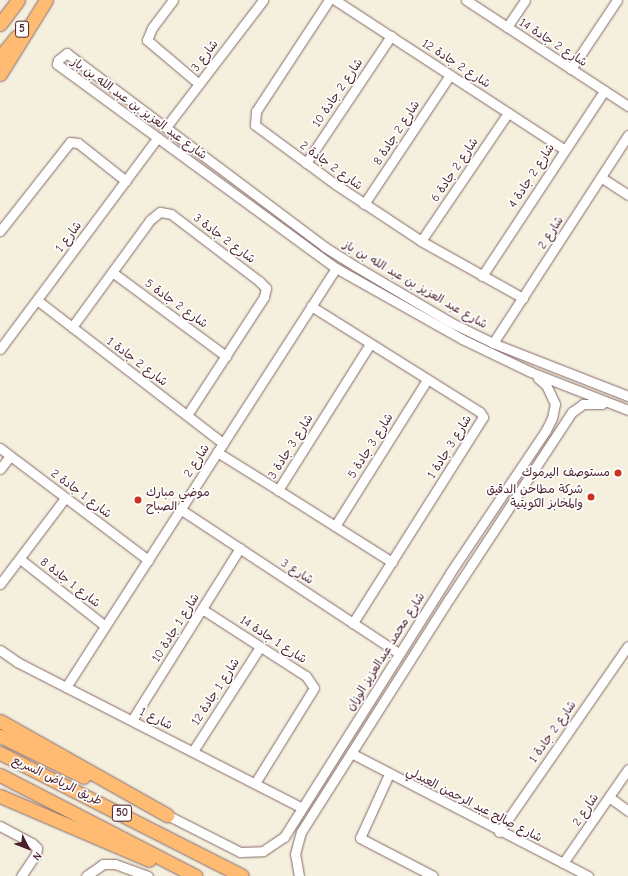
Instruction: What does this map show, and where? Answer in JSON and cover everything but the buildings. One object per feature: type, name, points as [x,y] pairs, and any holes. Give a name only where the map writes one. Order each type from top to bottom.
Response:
[{"type":"highway","name":"5","points":[[0,24],[18,0]]},
{"type":"highway","name":"5","points":[[0,57],[45,0]]},
{"type":"highway","points":[[0,74],[45,0]]},
{"type":"highway","points":[[0,721],[167,815]]},
{"type":"highway","points":[[0,736],[150,810],[167,815]]},
{"type":"highway","points":[[0,742],[46,772],[104,804]]},
{"type":"highway","name":"طريق الرياض السريع","points":[[0,753],[104,804],[242,876]]},
{"type":"highway","name":"طريق الرياض السريع","points":[[0,775],[196,876]]},
{"type":"highway","points":[[0,796],[189,876]]},
{"type":"street","points":[[173,0],[152,28],[147,40],[199,84]]},
{"type":"street","name":"شارع 3","points":[[166,128],[263,0]]},
{"type":"street","name":"شارع 2 جادة 2","points":[[328,0],[254,118],[255,125],[364,204],[421,241],[523,298]]},
{"type":"street","name":"شارع 2 جادة 12","points":[[335,0],[564,149]]},
{"type":"street","name":"شارع 2 جادة 14","points":[[466,0],[628,106]]},
{"type":"street","points":[[507,27],[525,0]]},
{"type":"street","points":[[571,69],[617,0]]},
{"type":"street","name":"شارع 2 جادة 10","points":[[306,163],[391,36]]},
{"type":"street","name":"شارع عبد العزيز بن عبد الله بن باز","points":[[628,396],[493,343],[424,307],[325,247],[67,53],[60,56],[57,64],[336,268],[389,300],[531,372],[614,406],[628,410]]},
{"type":"street","name":"شارع 2 جادة 8","points":[[364,204],[450,75]]},
{"type":"street","name":"شارع 2 جادة 4","points":[[482,276],[604,90]]},
{"type":"street","name":"شارع 2 جادة 6","points":[[421,241],[508,113]]},
{"type":"street","name":"شارع 2","points":[[493,343],[602,178],[628,135]]},
{"type":"street","name":"شارع 1","points":[[0,349],[157,138]]},
{"type":"street","points":[[0,231],[70,142],[78,143],[126,180]]},
{"type":"street","points":[[602,178],[628,195]]},
{"type":"street","name":"شارع 2 جادة 3","points":[[72,327],[155,215],[163,211],[170,214],[266,288],[264,297],[187,415]]},
{"type":"street","name":"شارع 2","points":[[66,687],[336,268]]},
{"type":"street","name":"شارع 2 جادة 5","points":[[112,272],[226,356]]},
{"type":"street","points":[[360,282],[378,290],[381,290],[384,283]]},
{"type":"street","points":[[389,300],[393,294],[424,307]]},
{"type":"street","name":"شارع 2 جادة 1","points":[[37,300],[223,443]]},
{"type":"street","name":"شارع 3 جادة 1","points":[[311,306],[480,412],[483,420],[353,623]]},
{"type":"street","name":"شارع 3 جادة 3","points":[[370,344],[278,490],[392,562]]},
{"type":"street","name":"شارع محمد عبدالعزيز الوزان","points":[[167,815],[227,847],[251,853],[274,845],[290,826],[456,565],[546,430],[552,418],[555,404],[546,385],[531,372]]},
{"type":"street","name":"شارع 3 جادة 5","points":[[335,526],[427,380]]},
{"type":"street","name":"شارع محمد عبدالعزيز الوزان","points":[[299,876],[295,854],[301,832],[554,436],[572,412],[583,404],[614,406]]},
{"type":"street","points":[[546,430],[554,436]]},
{"type":"street","name":"شارع 1 جادة 2","points":[[0,448],[148,560]]},
{"type":"street","points":[[217,452],[278,490]]},
{"type":"street","points":[[0,469],[10,456]]},
{"type":"street","points":[[0,584],[65,498]]},
{"type":"street","name":"شارع 3","points":[[180,509],[400,654]]},
{"type":"street","points":[[474,561],[468,558],[467,553],[481,532],[481,528]]},
{"type":"street","name":"شارع 1 جادة 10","points":[[132,720],[240,548]]},
{"type":"street","name":"شارع 1 جادة 8","points":[[20,559],[105,626]]},
{"type":"street","points":[[450,599],[450,591],[463,571],[456,565]]},
{"type":"street","name":"شارع 1 جادة 14","points":[[202,609],[306,676],[314,688],[255,782]]},
{"type":"street","name":"شارع 2 جادة 1","points":[[499,832],[628,646]]},
{"type":"street","name":"شارع 1 جادة 12","points":[[193,751],[260,647]]},
{"type":"street","name":"شارع 1","points":[[0,650],[66,687],[255,782],[302,808]]},
{"type":"street","points":[[620,657],[628,663]]},
{"type":"street","name":"شارع صالح عبد الرحمن العبدلي","points":[[351,753],[499,832],[588,876]]},
{"type":"street","name":"شارع 2","points":[[563,863],[628,769]]},
{"type":"street","points":[[390,774],[360,838],[434,876]]},
{"type":"street","points":[[609,797],[628,811]]},
{"type":"street","points":[[0,826],[32,843],[37,848],[36,854],[20,876]]},
{"type":"street","points":[[290,826],[296,832],[301,832]]},
{"type":"street","points":[[86,876],[103,864],[115,864],[148,876]]},
{"type":"place","name":"مستوصف اليرموك","points":[[618,473]]},
{"type":"place","name":"شركة مطاحن الدقيق والمخابز الكويتية","points":[[591,497]]},
{"type":"place","name":"موضي مبارك الصباح","points":[[138,500]]}]
